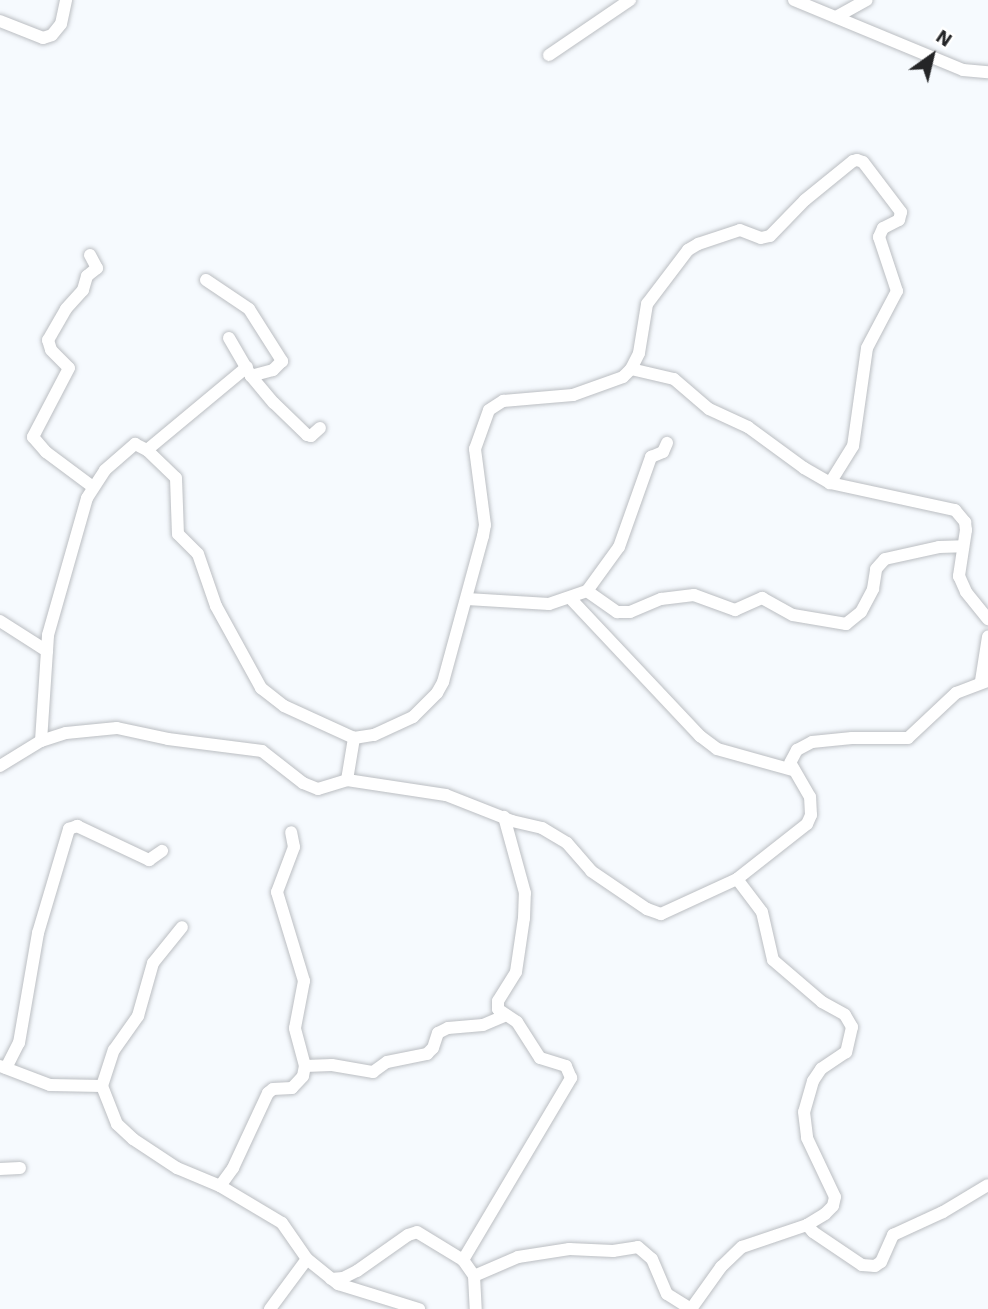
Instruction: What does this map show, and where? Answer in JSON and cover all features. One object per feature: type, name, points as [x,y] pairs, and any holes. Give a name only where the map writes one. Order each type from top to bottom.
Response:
[{"type":"street","points":[[0,21],[43,38],[52,35],[61,24],[66,0]]},
{"type":"street","points":[[549,55],[630,0]]},
{"type":"street","points":[[794,0],[963,70],[988,72]]},
{"type":"street","points":[[836,17],[867,0]]},
{"type":"street","points":[[41,741],[47,651],[61,585],[93,487],[105,470],[135,444],[147,450],[176,478],[178,534],[198,554],[213,601],[251,676],[272,699],[354,738],[395,727],[413,717],[437,693],[467,599],[485,525],[475,449],[489,410],[503,401],[580,393],[610,384],[631,369],[639,353],[647,303],[688,250],[698,243],[740,230],[766,238],[853,160],[863,162],[901,212],[898,220],[883,228],[879,237],[897,291],[867,348],[853,446],[830,483]]},
{"type":"street","points":[[90,255],[97,268],[86,276],[83,290],[66,309],[48,340],[51,350],[69,368],[33,436],[46,452],[93,487]]},
{"type":"street","points":[[147,450],[249,372],[273,370],[282,361],[249,309],[206,280]]},
{"type":"street","points":[[229,338],[249,372],[307,435],[312,436],[320,428]]},
{"type":"street","points":[[631,369],[674,379],[709,409],[755,431],[804,468],[830,483],[955,510],[965,523],[959,567],[962,584],[988,619]]},
{"type":"street","points":[[467,599],[541,604],[570,598],[587,590],[619,547],[651,457],[663,452],[667,443]]},
{"type":"street","points":[[587,590],[617,612],[630,612],[660,599],[701,595],[735,610],[762,598],[793,615],[846,624],[861,612],[873,589],[876,569],[885,559],[939,547],[963,546]]},
{"type":"street","points":[[570,598],[700,736],[718,749],[792,771]]},
{"type":"street","points":[[0,621],[47,651]]},
{"type":"street","points":[[0,766],[41,741],[66,733],[117,728],[168,739],[262,751],[303,783],[318,789],[347,780],[434,792],[542,828],[568,843],[590,871],[654,913],[668,912],[737,879],[807,824],[811,815],[810,797],[792,771],[793,755],[813,742],[852,738],[908,738],[956,693],[985,681],[988,637]]},
{"type":"street","points":[[347,780],[354,738]]},
{"type":"street","points":[[463,1260],[571,1078],[566,1066],[540,1058],[517,1023],[498,1009],[498,1001],[516,972],[524,926],[525,893],[504,817]]},
{"type":"street","points":[[102,1086],[50,1085],[3,1067],[19,1043],[38,933],[69,829],[77,826],[149,860],[162,851]]},
{"type":"street","points":[[220,1186],[233,1168],[268,1093],[272,1089],[292,1088],[303,1076],[305,1066],[295,1028],[304,981],[277,892],[294,847],[291,832]]},
{"type":"street","points":[[474,1276],[518,1256],[569,1249],[612,1251],[638,1247],[652,1259],[667,1294],[691,1309],[697,1297],[734,1253],[807,1225],[833,1206],[835,1197],[807,1138],[804,1112],[813,1081],[821,1069],[846,1052],[852,1027],[845,1015],[822,1002],[773,960],[762,912],[737,879]]},
{"type":"street","points":[[182,927],[153,963],[138,1016],[114,1050],[102,1086],[117,1124],[133,1139],[177,1168],[220,1186],[282,1223],[307,1259],[330,1279],[369,1295],[419,1309]]},
{"type":"street","points":[[305,1066],[332,1065],[373,1072],[387,1062],[427,1054],[433,1048],[438,1033],[448,1028],[483,1024],[506,1015]]},
{"type":"street","points":[[0,1169],[20,1168]]},
{"type":"street","points":[[807,1225],[813,1233],[862,1265],[875,1266],[881,1262],[893,1235],[943,1212],[988,1185]]},
{"type":"street","points":[[330,1279],[343,1278],[357,1272],[408,1235],[417,1233],[463,1260],[474,1276],[476,1309]]},
{"type":"street","points":[[270,1309],[307,1259]]}]
